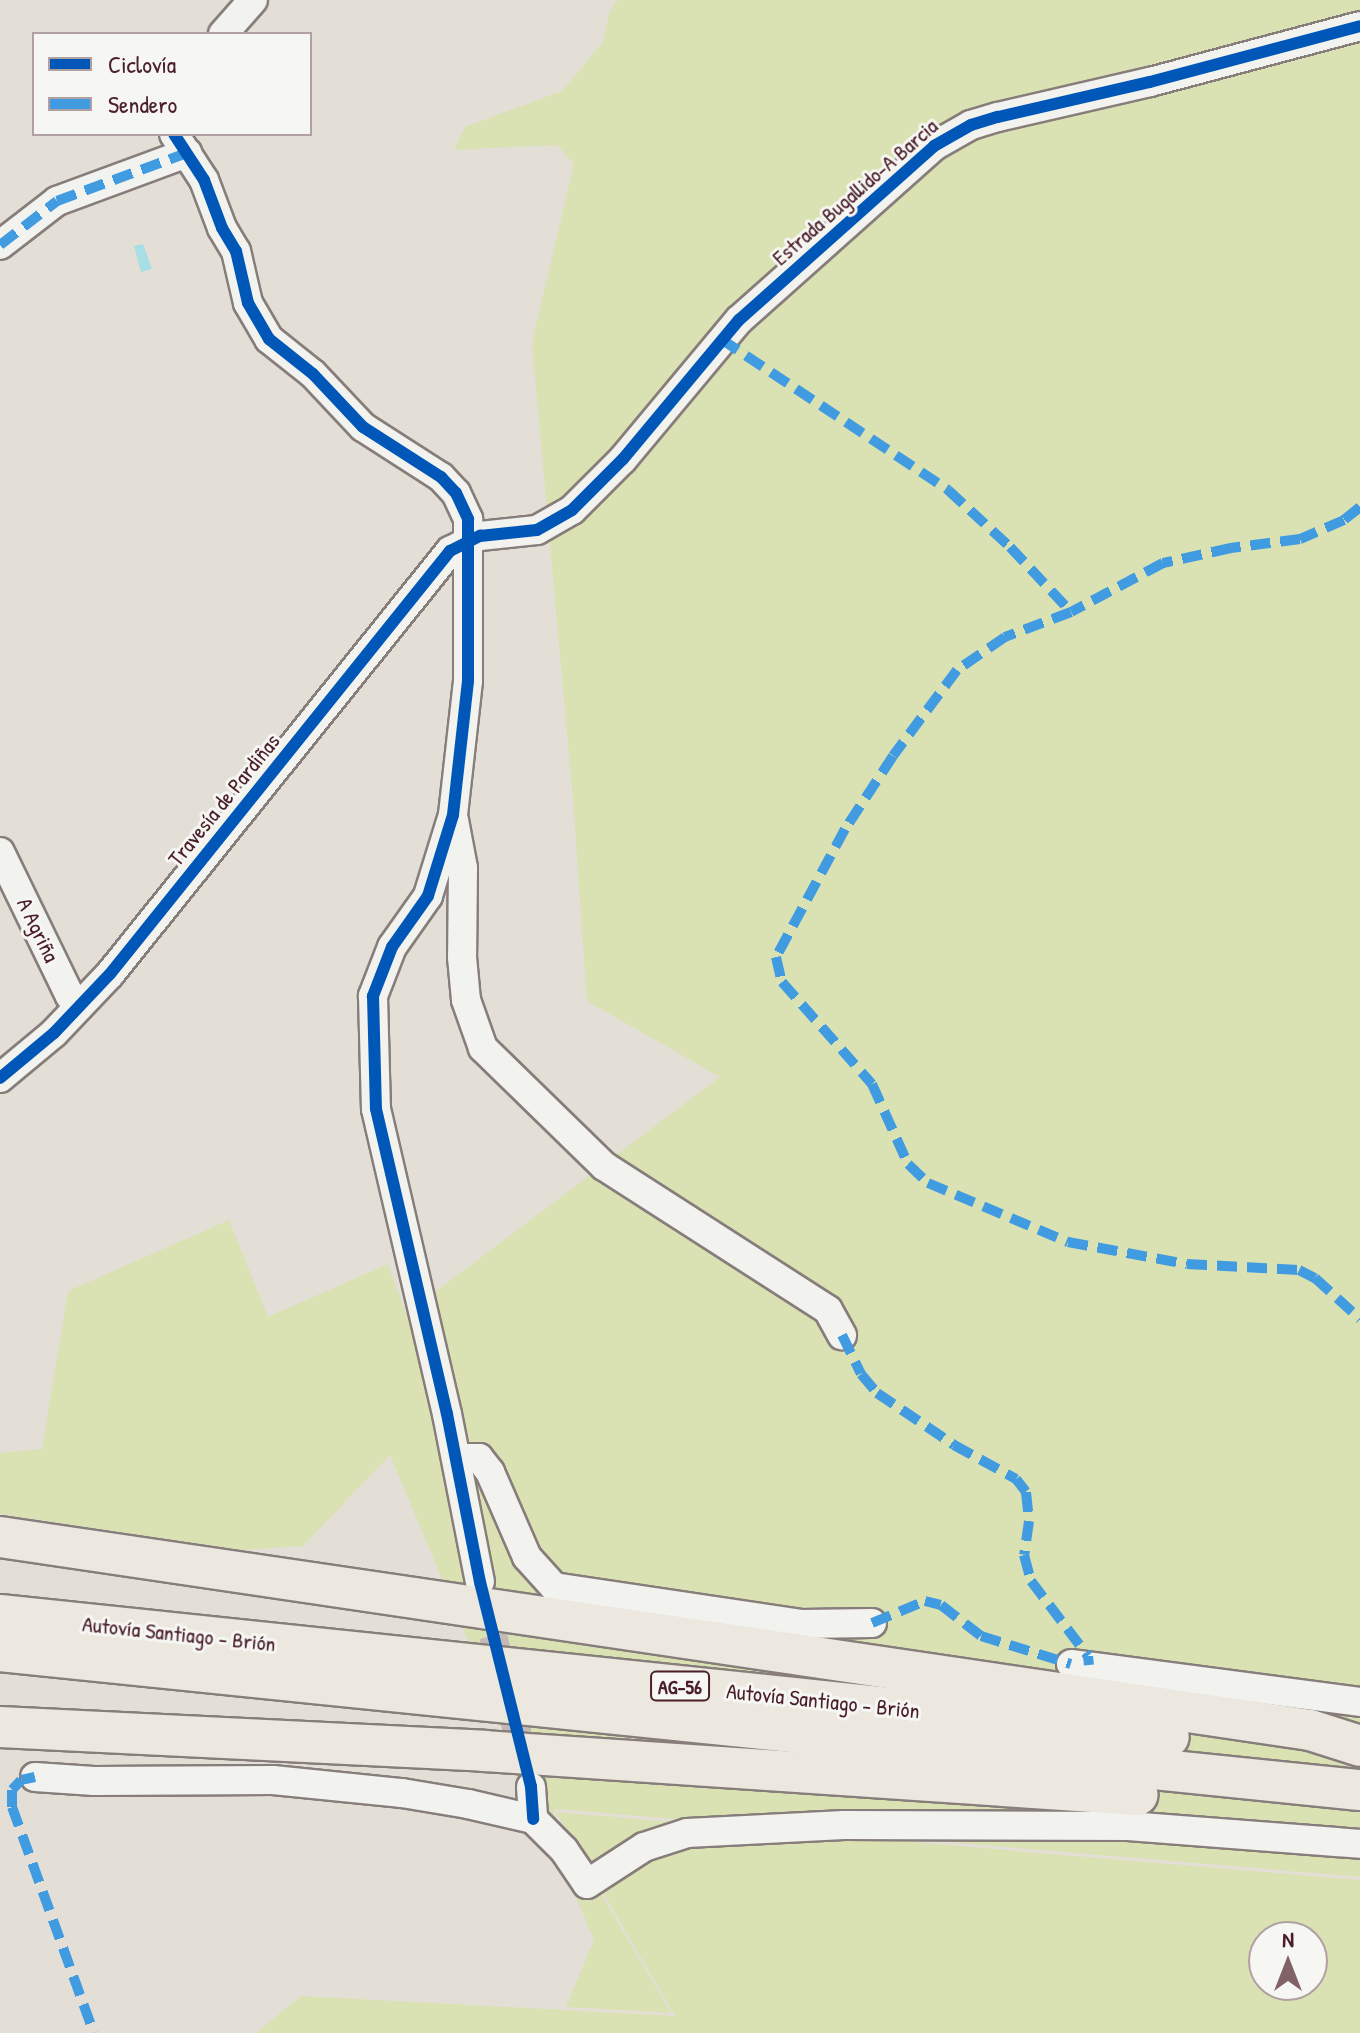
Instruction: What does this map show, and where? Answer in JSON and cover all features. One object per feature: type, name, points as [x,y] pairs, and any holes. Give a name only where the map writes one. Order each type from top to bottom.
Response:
[{"type":"highway","points":[[0,1537],[1310,1730],[1360,1746]]},
{"type":"highway","name":"Autovía Santiago - Brión","points":[[0,1615],[1043,1725],[1360,1754]]},
{"type":"highway","name":"Autovía Santiago - Brión","points":[[0,1651],[1360,1790]]},
{"type":"highway","points":[[0,1727],[484,1751],[1360,1807]]},
{"type":"street","points":[[225,32],[253,0]]},
{"type":"street","name":"Estrada Bugallido-A Barcia","points":[[469,539],[537,530],[572,510],[623,459],[739,320],[904,171],[952,134],[998,117],[1150,82],[1360,26]]},
{"type":"street","points":[[0,245],[57,201],[181,144],[204,180],[222,228],[236,251],[248,303],[269,339],[313,374],[363,427],[441,477],[456,493],[468,519],[468,681],[453,815],[428,896],[392,947],[373,996],[376,1109],[457,1458],[480,1582]]},
{"type":"street","name":"Travesía de Pardiñas","points":[[0,1078],[79,1007],[127,953],[433,570],[450,551],[469,539]]},
{"type":"street","points":[[453,815],[463,868],[462,957],[466,1000],[483,1048],[604,1166],[828,1310],[842,1335]]},
{"type":"street","name":"A Agriña","points":[[0,852],[70,996],[79,1007]]},
{"type":"street","points":[[457,1458],[479,1458],[490,1472],[527,1557],[554,1587],[802,1624],[872,1623]]},
{"type":"street","points":[[1071,1664],[1360,1702]]},
{"type":"street","points":[[35,1777],[94,1781],[273,1780],[402,1793],[533,1819],[564,1850],[587,1884],[644,1847],[687,1833],[844,1825],[1128,1826],[1360,1844]]},
{"type":"street","points":[[531,1787],[533,1819]]},
{"type":"green space","points":[[618,0],[1360,0],[1360,1877],[556,1809],[553,1812],[671,2013],[566,2007],[594,1940],[390,1455],[303,1546],[241,1550],[0,1514],[0,1453],[42,1449],[68,1291],[229,1220],[268,1317],[388,1264],[406,1314],[720,1077],[587,1001],[573,800],[532,343],[574,164],[557,145],[454,150],[465,127],[562,91],[603,42],[610,11]]},
{"type":"green space","points":[[556,1812],[1360,1880],[1360,2033],[256,2033],[301,1996],[675,2016]]},
{"type":"water","points":[[143,244],[152,269],[141,272],[134,246]]},
{"type":"tunnel","points":[[483,1595],[526,1768]]},
{"type":"marked path","points":[[0,245],[57,201],[187,153]]},
{"type":"marked path","points":[[721,339],[948,490],[1010,547],[1071,612]]},
{"type":"marked path","points":[[1360,507],[1344,520],[1300,539],[1231,548],[1163,563],[1071,612],[1005,637],[957,670],[893,756],[845,829],[776,957],[782,982],[872,1084],[908,1164],[928,1183],[1068,1242],[1187,1264],[1299,1270],[1315,1278],[1360,1319]]},
{"type":"marked path","points":[[842,1335],[861,1374],[877,1393],[954,1445],[1016,1479],[1026,1492],[1029,1521],[1024,1555],[1031,1581],[1088,1656],[1089,1665]]},
{"type":"marked path","points":[[872,1623],[925,1601],[941,1605],[981,1636],[1071,1664]]},
{"type":"marked path","points":[[35,1777],[21,1780],[12,1790],[12,1807],[94,2033]]},
{"type":"cycle path","points":[[0,1078],[54,1033],[110,974],[450,551],[480,536],[537,530],[572,510],[623,459],[739,320],[934,146],[971,125],[998,117],[1150,82],[1360,26]]},
{"type":"cycle path","points":[[175,136],[204,180],[222,228],[236,251],[248,303],[269,339],[313,374],[363,427],[441,477],[456,493],[468,519],[468,681],[453,815],[428,896],[392,947],[373,996],[376,1109],[447,1414],[480,1582],[531,1787],[533,1819]]}]
